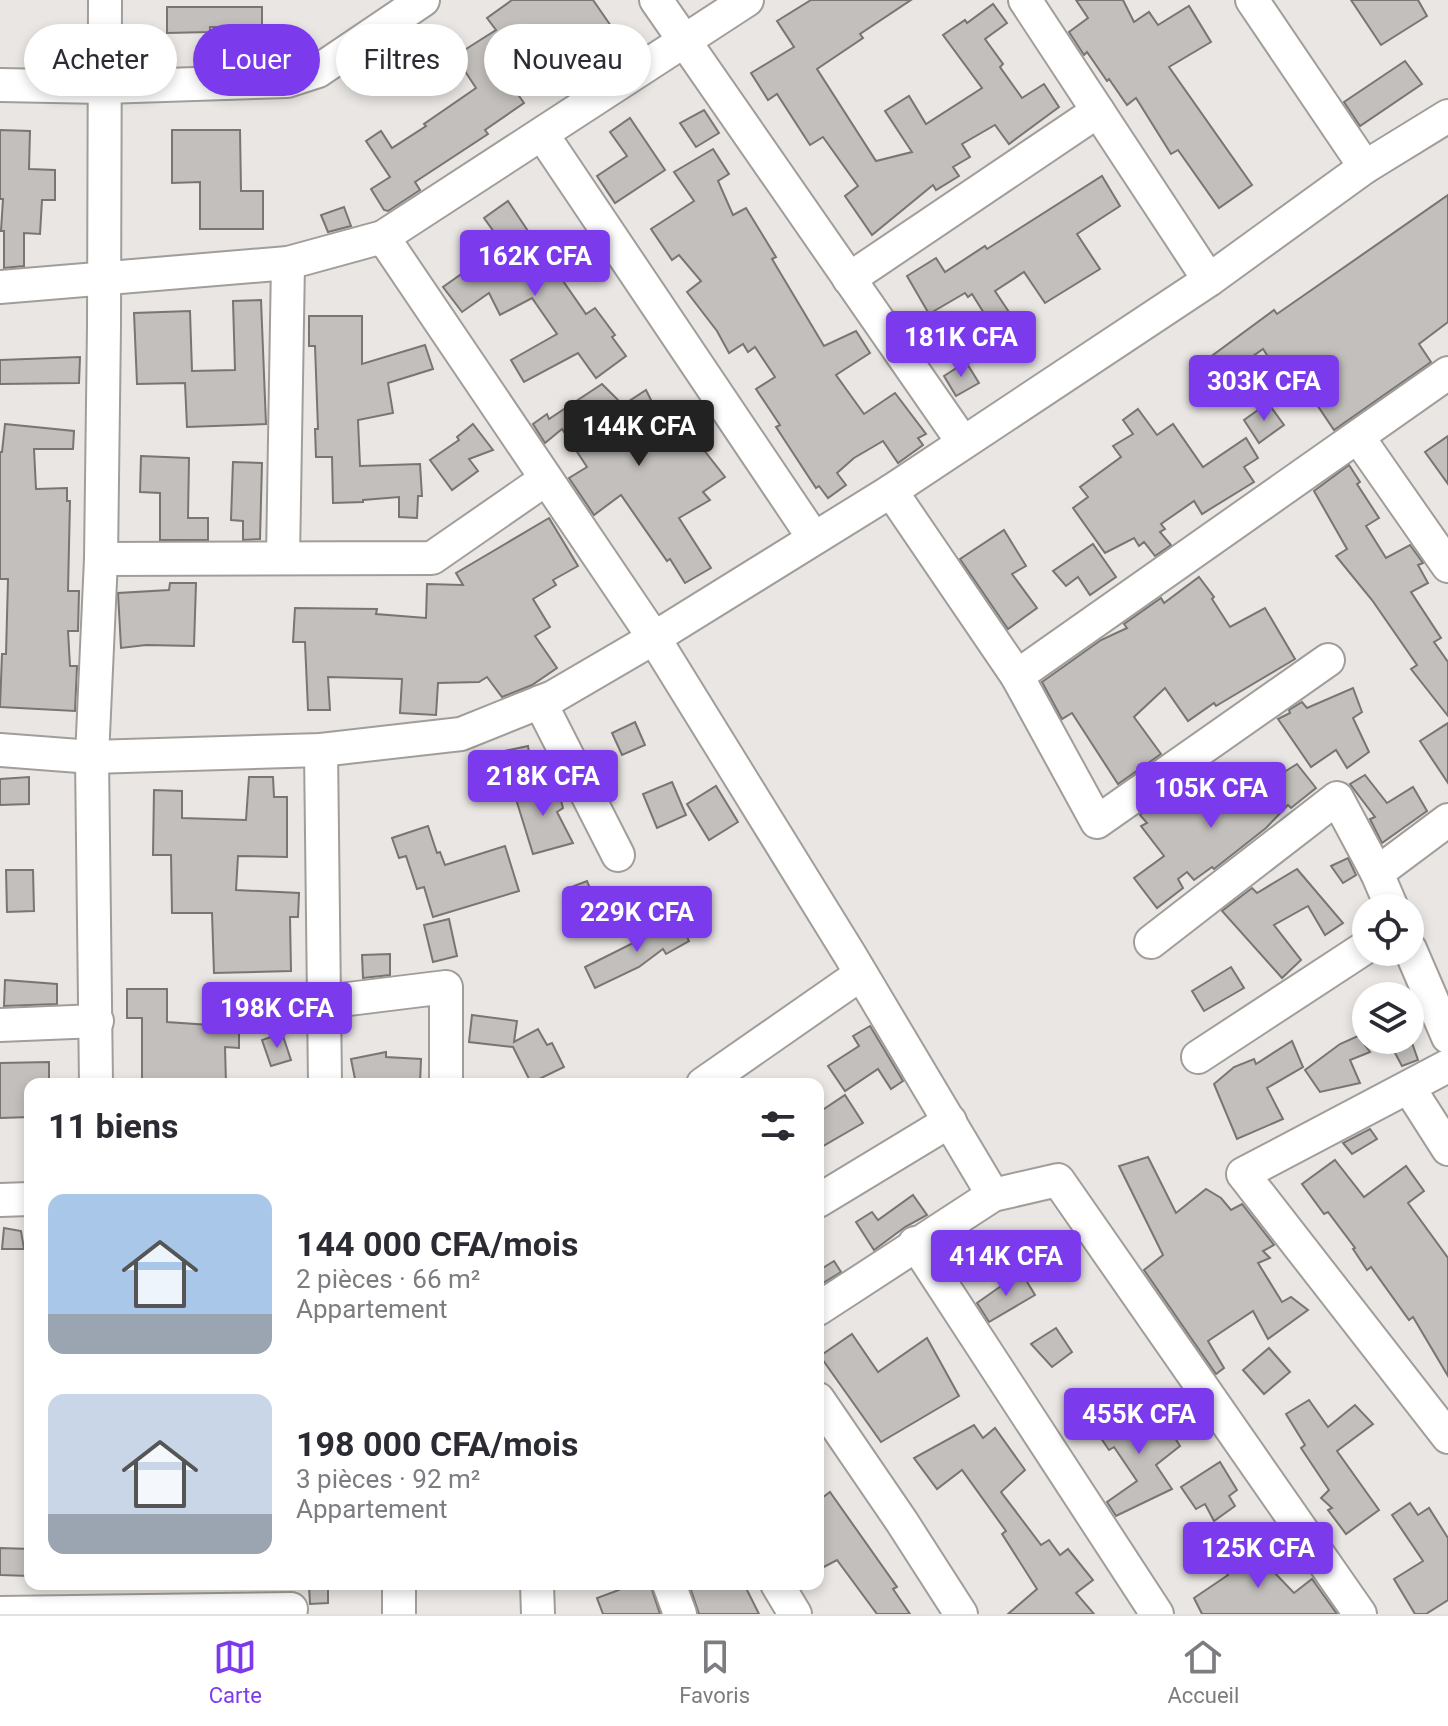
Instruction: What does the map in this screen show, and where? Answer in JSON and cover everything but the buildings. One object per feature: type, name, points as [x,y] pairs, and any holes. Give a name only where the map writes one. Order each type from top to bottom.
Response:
[{"type":"street","points":[[105,0],[105,24]]},
{"type":"street","points":[[177,85],[287,81],[303,77],[318,71],[423,0]]},
{"type":"street","points":[[656,0],[962,441]]},
{"type":"street","points":[[0,287],[288,263],[383,237],[747,0]]},
{"type":"street","points":[[1025,0],[1209,280]]},
{"type":"street","points":[[1252,0],[1365,167]]},
{"type":"street","points":[[0,85],[24,85]]},
{"type":"street","points":[[96,1078],[92,757],[101,559],[104,96]]},
{"type":"street","points":[[849,279],[1098,111]]},
{"type":"street","points":[[0,750],[92,757],[321,750],[461,734],[540,702],[654,638],[891,491],[962,441],[1209,280],[1365,167],[1448,116]]},
{"type":"street","points":[[542,134],[813,537]]},
{"type":"street","points":[[383,237],[654,638],[993,1195]]},
{"type":"street","points":[[283,558],[288,263]]},
{"type":"street","points":[[1017,676],[1448,373]]},
{"type":"street","points":[[1358,437],[1448,566]]},
{"type":"street","points":[[101,559],[432,558],[546,479]]},
{"type":"street","points":[[891,491],[1017,676],[1097,822],[1328,660]]},
{"type":"street","points":[[540,702],[618,855]]},
{"type":"street","points":[[321,750],[325,1078]]},
{"type":"street","points":[[1151,942],[1337,798],[1386,894]]},
{"type":"street","points":[[1377,873],[1448,820]]},
{"type":"street","points":[[1198,1057],[1352,956]]},
{"type":"street","points":[[1417,966],[1448,1037]]},
{"type":"street","points":[[712,1078],[861,974]]},
{"type":"street","points":[[324,1002],[446,987],[446,1078]]},
{"type":"street","points":[[0,1025],[97,1021]]},
{"type":"street","points":[[1448,1066],[1243,1174],[1448,1437]]},
{"type":"street","points":[[1409,1088],[1448,1149]]},
{"type":"street","points":[[824,1197],[950,1121]]},
{"type":"street","points":[[824,1305],[993,1195],[1058,1180],[1360,1614]]},
{"type":"street","points":[[0,1200],[24,1199]]},
{"type":"street","points":[[915,1243],[1157,1614]]},
{"type":"street","points":[[824,1408],[961,1614]]},
{"type":"street","points":[[399,1590],[399,1614]]},
{"type":"street","points":[[537,1590],[538,1614]]},
{"type":"street","points":[[671,1590],[680,1614]]},
{"type":"street","points":[[781,1590],[795,1614]]},
{"type":"street","points":[[0,1613],[104,1603],[290,1602]]}]
